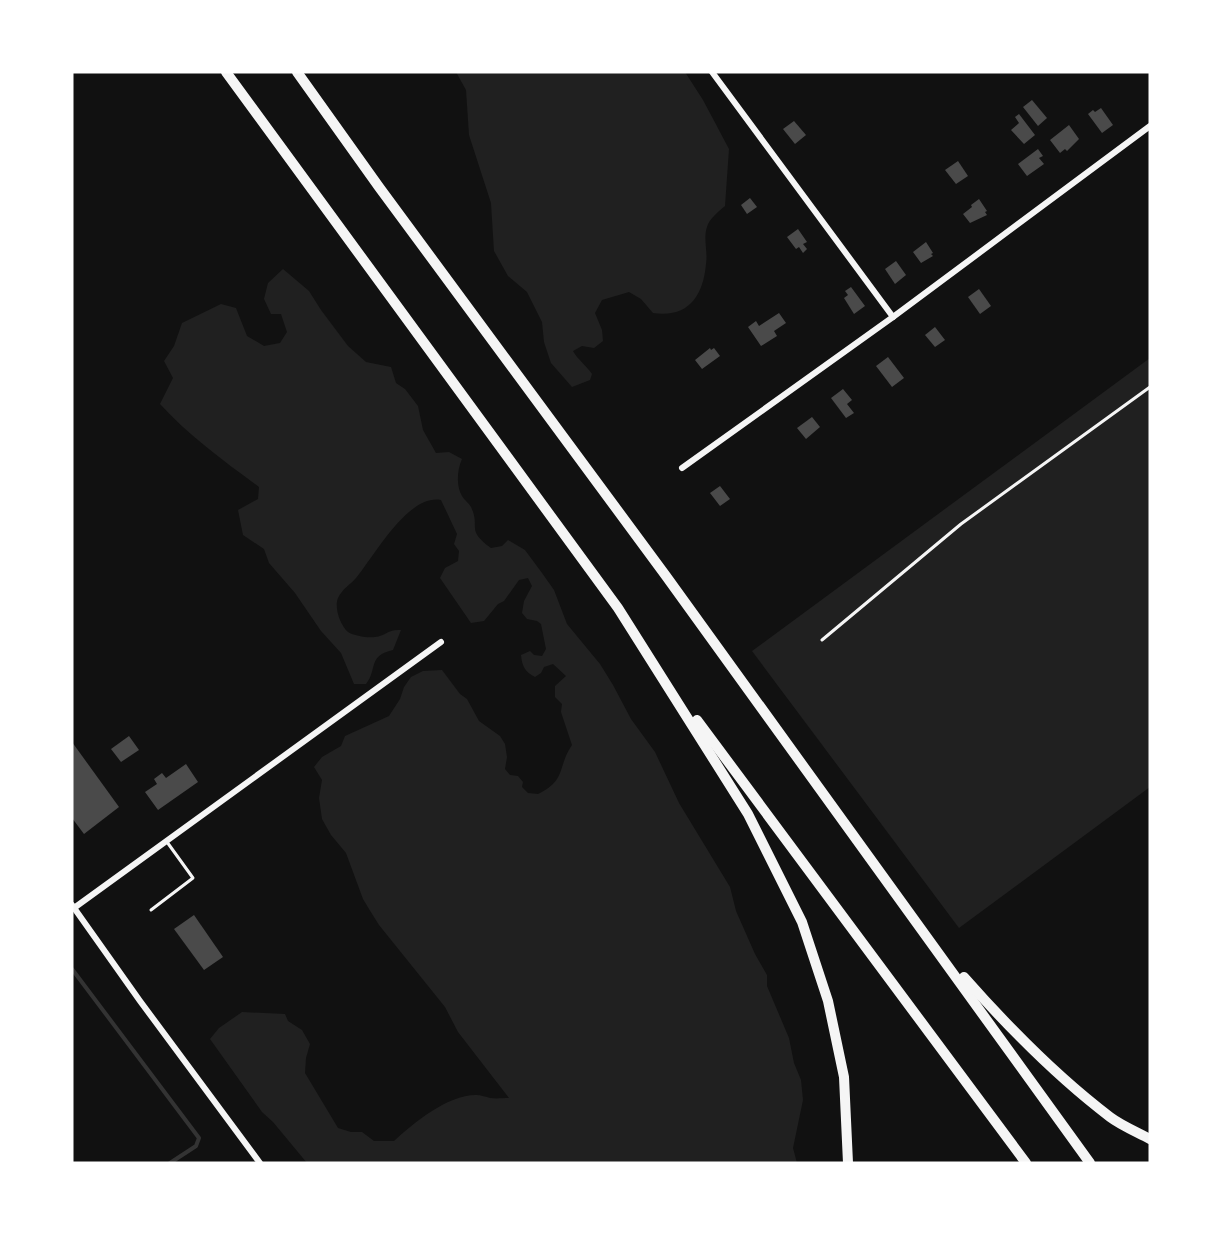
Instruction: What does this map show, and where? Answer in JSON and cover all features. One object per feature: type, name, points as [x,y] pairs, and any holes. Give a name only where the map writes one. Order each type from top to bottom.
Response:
[{"type":"highway","points":[[226,72],[574,546],[650,657],[1026,1163]]},
{"type":"highway","points":[[297,72],[379,187],[660,567],[1090,1163]]},
{"type":"highway","points":[[650,657],[748,814],[802,922],[828,1001],[844,1077],[848,1163]]},
{"type":"highway","points":[[926,934],[1009,1028],[1038,1056],[1111,1118],[1150,1139]]},
{"type":"street","points":[[712,72],[893,317]]},
{"type":"street","points":[[682,468],[893,317],[1150,126]]},
{"type":"street","points":[[260,1163],[73,906],[441,642]]},
{"type":"lane","points":[[822,640],[961,524],[1150,387]]},
{"type":"lane","points":[[151,910],[193,878],[166,841]]},
{"type":"shaded area","points":[[456,72],[685,72],[729,149],[725,206],[712,218],[707,227],[706,264],[697,295],[692,303],[684,308],[665,314],[653,313],[641,299],[629,292],[602,300],[595,313],[602,330],[603,341],[594,348],[582,346],[573,351],[592,374],[590,380],[572,387],[551,363],[544,342],[542,322],[527,292],[508,276],[494,251],[491,203],[469,135],[466,90]]},
{"type":"shaded area","points":[[283,269],[309,291],[348,346],[366,362],[391,367],[396,383],[405,389],[418,406],[423,430],[436,453],[449,452],[462,459],[458,473],[459,488],[474,514],[478,537],[491,548],[502,546],[508,540],[525,550],[554,590],[567,624],[600,664],[631,719],[655,752],[679,803],[730,887],[736,911],[767,975],[767,986],[789,1038],[794,1063],[801,1080],[803,1100],[793,1148],[797,1163],[307,1163],[262,1112],[210,1039],[219,1028],[242,1012],[285,1014],[288,1021],[302,1030],[310,1044],[305,1073],[338,1128],[351,1132],[362,1132],[374,1141],[394,1141],[432,1111],[465,1096],[509,1098],[458,1032],[445,1007],[379,925],[363,899],[346,853],[331,835],[322,819],[319,798],[322,780],[314,767],[322,757],[341,746],[345,736],[389,716],[411,677],[423,671],[442,670],[460,694],[467,699],[479,721],[500,736],[505,744],[507,757],[505,769],[510,775],[518,776],[523,782],[522,787],[528,793],[538,794],[553,784],[558,778],[572,745],[561,712],[562,704],[555,697],[555,686],[566,676],[553,664],[544,667],[535,677],[526,671],[522,662],[521,655],[530,651],[534,655],[542,656],[546,649],[541,624],[527,619],[522,613],[524,601],[532,586],[528,578],[519,580],[504,601],[498,604],[484,621],[471,623],[440,578],[445,568],[458,561],[459,551],[454,544],[457,534],[441,500],[429,501],[416,506],[405,516],[338,598],[338,616],[348,632],[372,637],[401,630],[393,650],[376,659],[366,684],[354,684],[341,653],[321,631],[295,593],[269,563],[264,549],[243,535],[238,510],[258,499],[259,487],[220,458],[160,404],[173,378],[164,361],[174,346],[182,323],[221,304],[236,308],[247,336],[264,346],[280,343],[287,332],[281,314],[271,314],[264,299],[268,283]]},
{"type":"shaded area","points":[[1150,358],[1150,787],[959,928],[752,651]]},
{"type":"building","points":[[1032,100],[1047,118],[1038,126],[1023,107]]},
{"type":"building","points":[[1101,108],[1113,125],[1102,133],[1088,114]]},
{"type":"building","points":[[1019,114],[1035,135],[1024,144],[1011,130],[1019,123],[1015,117]]},
{"type":"building","points":[[794,121],[806,135],[795,144],[783,129]]},
{"type":"building","points":[[1069,125],[1079,139],[1067,151],[1065,149],[1060,153],[1050,140]]},
{"type":"building","points":[[1038,149],[1043,156],[1039,158],[1044,164],[1027,176],[1018,164]]},
{"type":"building","points":[[958,161],[968,176],[956,184],[945,170]]},
{"type":"building","points":[[750,198],[757,207],[747,214],[741,205]]},
{"type":"building","points":[[979,199],[987,215],[970,223],[963,214]]},
{"type":"building","points":[[798,229],[807,242],[803,244],[807,249],[803,253],[799,247],[796,249],[787,237]]},
{"type":"building","points":[[926,242],[933,256],[921,263],[913,252]]},
{"type":"building","points":[[896,261],[906,275],[895,284],[885,269]]},
{"type":"building","points":[[851,287],[865,306],[854,314],[844,298],[848,295],[845,291]]},
{"type":"building","points":[[979,289],[991,306],[980,314],[968,297]]},
{"type":"building","points":[[779,313],[786,323],[774,331],[777,336],[761,346],[748,327],[756,321],[759,326]]},
{"type":"building","points":[[935,327],[945,340],[935,347],[925,335]]},
{"type":"building","points":[[710,348],[711,350],[714,348],[720,356],[702,369],[695,360]]},
{"type":"building","points":[[888,357],[904,378],[892,387],[876,366]]},
{"type":"building","points":[[843,389],[852,400],[847,404],[854,413],[846,418],[831,398]]},
{"type":"building","points":[[812,417],[820,427],[806,439],[797,428]]},
{"type":"building","points":[[720,486],[730,499],[720,506],[710,493]]},
{"type":"building","points":[[129,736],[139,750],[121,762],[111,749]]},
{"type":"building","points":[[72,742],[119,807],[84,834],[72,818]]},
{"type":"building","points":[[186,764],[198,782],[158,810],[145,792],[157,784],[154,779],[162,773],[166,778]]},
{"type":"building","points":[[194,915],[223,957],[204,970],[174,929]]},
{"type":"waterway","points":[[72,969],[199,1138],[196,1146],[170,1163]]}]
